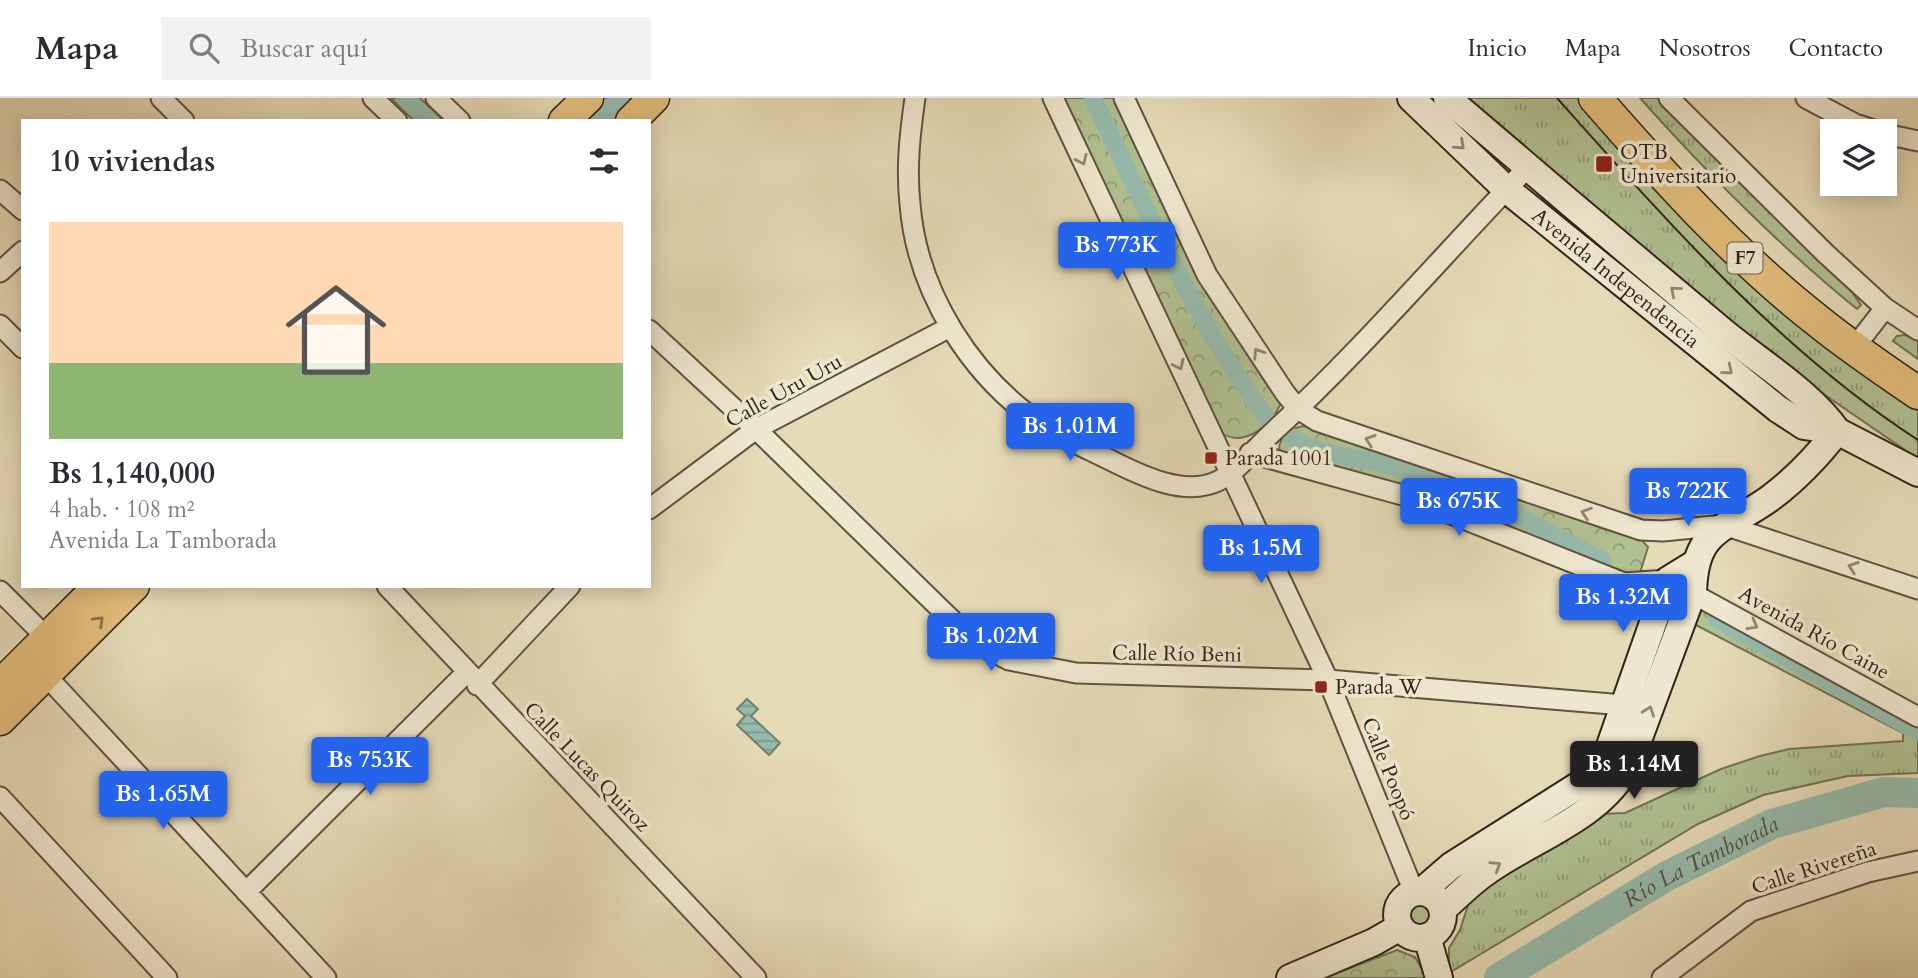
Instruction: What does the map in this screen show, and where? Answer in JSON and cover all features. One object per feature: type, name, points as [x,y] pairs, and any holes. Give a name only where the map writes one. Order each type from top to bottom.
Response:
[{"type":"highway","name":"F7","points":[[1595,98],[1674,187],[1744,257],[1817,321],[1918,393]]},
{"type":"highway","name":"F7","points":[[1621,98],[1719,206],[1769,255],[1864,335],[1918,369]]},
{"type":"main road","points":[[567,119],[588,98]]},
{"type":"main road","points":[[633,119],[654,98]]},
{"type":"main road","name":"Avenida Independencia","points":[[1411,98],[1506,189],[1778,409],[1804,426],[1838,431],[1918,473]]},
{"type":"main road","name":"Avenida Independencia","points":[[1447,98],[1526,169],[1765,366],[1820,406],[1838,431]]},
{"type":"main road","points":[[1418,892],[1435,897],[1443,909],[1441,926],[1427,937],[1412,937],[1400,927],[1398,906],[1451,866],[1595,775],[1605,760],[1668,580],[1694,564],[1712,536],[1724,525],[1793,481],[1813,462],[1838,431]]},
{"type":"main road","points":[[1443,909],[1488,870],[1593,807],[1620,781],[1630,762],[1693,592],[1694,564]]},
{"type":"main road","points":[[0,720],[97,588]]},
{"type":"main road","points":[[0,685],[46,656],[131,588]]},
{"type":"main road","points":[[1290,978],[1374,942],[1400,927]]},
{"type":"main road","points":[[1427,937],[1439,977]]},
{"type":"street","points":[[373,98],[395,119]]},
{"type":"street","points":[[436,98],[458,119]]},
{"type":"street","points":[[915,98],[909,159],[909,205],[933,293],[950,327],[995,384],[1021,408],[1068,440],[1126,468],[1182,488],[1218,481],[1231,472],[1298,409],[1526,169]]},
{"type":"street","name":"Calle Poopó","points":[[1053,98],[1328,681],[1418,892]]},
{"type":"street","points":[[1124,98],[1207,275],[1298,409],[1335,428],[1641,530],[1663,531],[1724,525],[1918,589]]},
{"type":"street","points":[[1669,98],[1825,253],[1885,308],[1918,330]]},
{"type":"street","points":[[1806,98],[1846,119]]},
{"type":"street","points":[[1897,137],[1918,141]]},
{"type":"street","points":[[0,190],[21,208]]},
{"type":"street","points":[[0,272],[21,253]]},
{"type":"street","points":[[1864,335],[1885,308]]},
{"type":"street","points":[[0,325],[21,346]]},
{"type":"street","name":"Calle Uru Uru","points":[[651,508],[756,429],[950,327]]},
{"type":"street","name":"Calle Río Beni","points":[[651,332],[756,429],[958,626],[984,647],[1009,660],[1040,668],[1110,676],[1328,681],[1623,705]]},
{"type":"street","name":"Avenida Río Caine","points":[[1250,453],[1406,496],[1624,583],[1668,580],[1918,717]]},
{"type":"street","name":"Calle Lucas Quiroz","points":[[389,588],[756,978]]},
{"type":"street","points":[[246,892],[568,588]]},
{"type":"street","points":[[0,591],[46,656],[246,892],[326,978]]},
{"type":"street","points":[[0,797],[167,978]]},
{"type":"street","name":"Calle Rivereña","points":[[1662,978],[1751,911],[1868,872],[1918,861]]},
{"type":"green space","points":[[391,98],[420,98],[442,119],[412,119]]},
{"type":"green space","points":[[601,98],[643,98],[621,119],[581,119]]},
{"type":"green space","points":[[1063,98],[1116,98],[1275,389],[1280,405],[1271,420],[1256,432],[1239,438],[1221,433]]},
{"type":"green space","points":[[1464,98],[1584,98],[1918,406],[1918,459],[1809,384],[1536,163]]},
{"type":"green space","points":[[1640,98],[1659,98],[1852,292],[1861,305],[1857,309],[1772,234],[1691,154]]},
{"type":"green space","points":[[1543,196],[1812,418],[1752,378],[1540,200]]},
{"type":"green space","points":[[1905,335],[1918,341],[1918,359],[1893,341],[1897,336]]},
{"type":"green space","points":[[1304,426],[1639,537],[1648,547],[1640,573],[1633,578],[1279,449],[1287,433]]},
{"type":"green space","points":[[1703,607],[1918,723],[1918,773],[1848,776],[1763,795],[1698,824],[1449,973],[1449,948],[1460,930],[1470,899],[1482,887],[1599,814],[1625,813],[1721,769],[1789,749],[1903,741],[1903,733],[1694,624]]},
{"type":"green space","points":[[1421,901],[1431,905],[1435,915],[1431,925],[1421,929],[1411,925],[1407,915],[1411,905]]},
{"type":"green space","points":[[1397,950],[1415,957],[1427,978],[1324,978]]},
{"type":"shaded area","points":[[747,699],[758,709],[751,716],[780,743],[769,755],[737,725],[745,716],[737,709]]},
{"type":"waterway","points":[[405,98],[427,119]]},
{"type":"waterway","points":[[599,119],[620,98]]},
{"type":"waterway","points":[[1093,98],[1193,302],[1240,380],[1266,417]]},
{"type":"waterway","points":[[1291,437],[1327,453],[1393,466],[1447,485],[1526,520],[1603,561]]},
{"type":"waterway","points":[[1717,619],[1918,732]]},
{"type":"waterway","name":"Río La Tamborada","points":[[1499,978],[1667,876],[1772,824],[1884,792],[1918,793]]},
{"type":"tram line","points":[[1557,98],[1683,237],[1772,325],[1867,405],[1918,440]]},
{"type":"place","name":"OTB Universitario","points":[[1604,164]]},
{"type":"place","name":"Parada 1001","points":[[1211,458]]},
{"type":"place","name":"Parada W","points":[[1321,687]]}]
